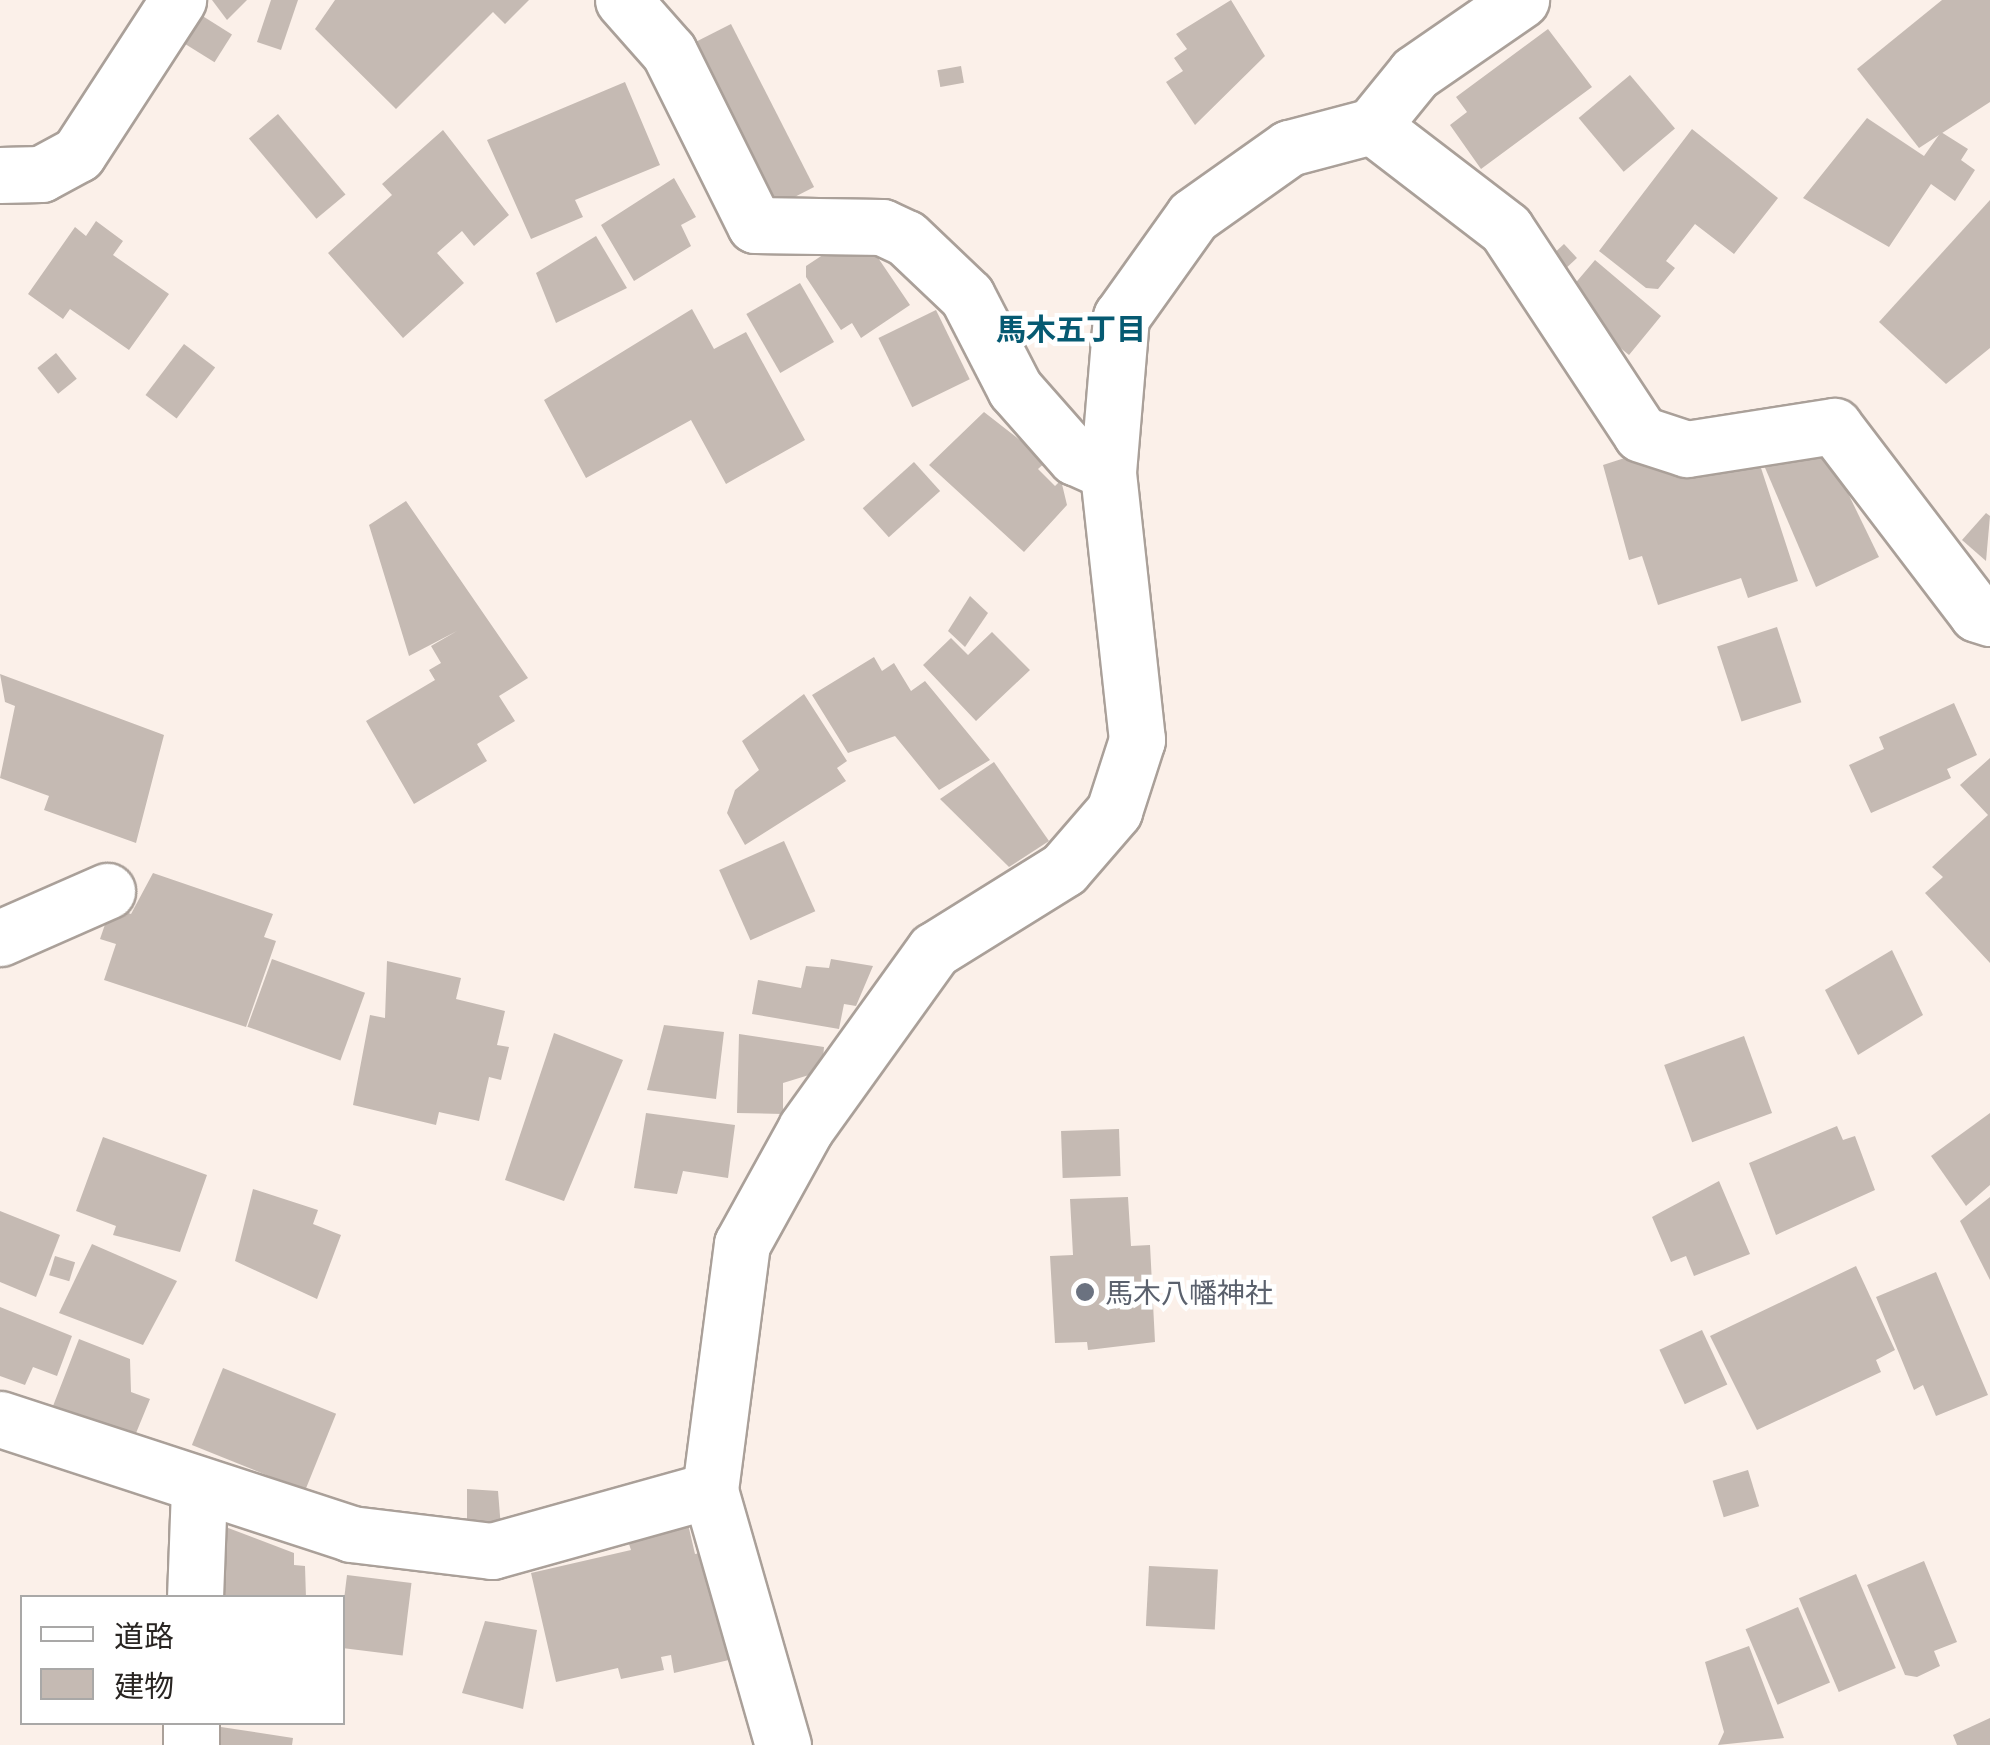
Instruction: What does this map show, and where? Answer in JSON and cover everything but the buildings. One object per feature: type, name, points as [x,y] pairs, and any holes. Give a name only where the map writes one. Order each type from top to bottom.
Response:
[{"type":"street","points":[[0,176],[42,174],[78,154],[178,0]]},
{"type":"street","points":[[623,0],[669,52],[755,225],[882,227],[906,238],[967,296],[1016,389],[1075,457],[1108,472]]},
{"type":"street","points":[[783,1745],[710,1490],[742,1244],[806,1128],[934,950],[1064,869],[1114,811],[1138,740],[1108,472],[1121,317],[1193,216],[1289,148],[1372,126],[1416,73],[1521,0]]},
{"type":"street","points":[[1372,126],[1506,230],[1642,434],[1687,449],[1834,426],[1976,614],[1990,618]]},
{"type":"street","points":[[0,938],[107,891]]},
{"type":"street","points":[[0,1419],[351,1534],[492,1551],[710,1490]]},
{"type":"street","points":[[195,1595],[199,1487]]},
{"type":"place","name":"馬木八幡神社","points":[[1085,1292]]},
{"type":"district","name":"馬木五丁目","points":[[1071,329]]}]
